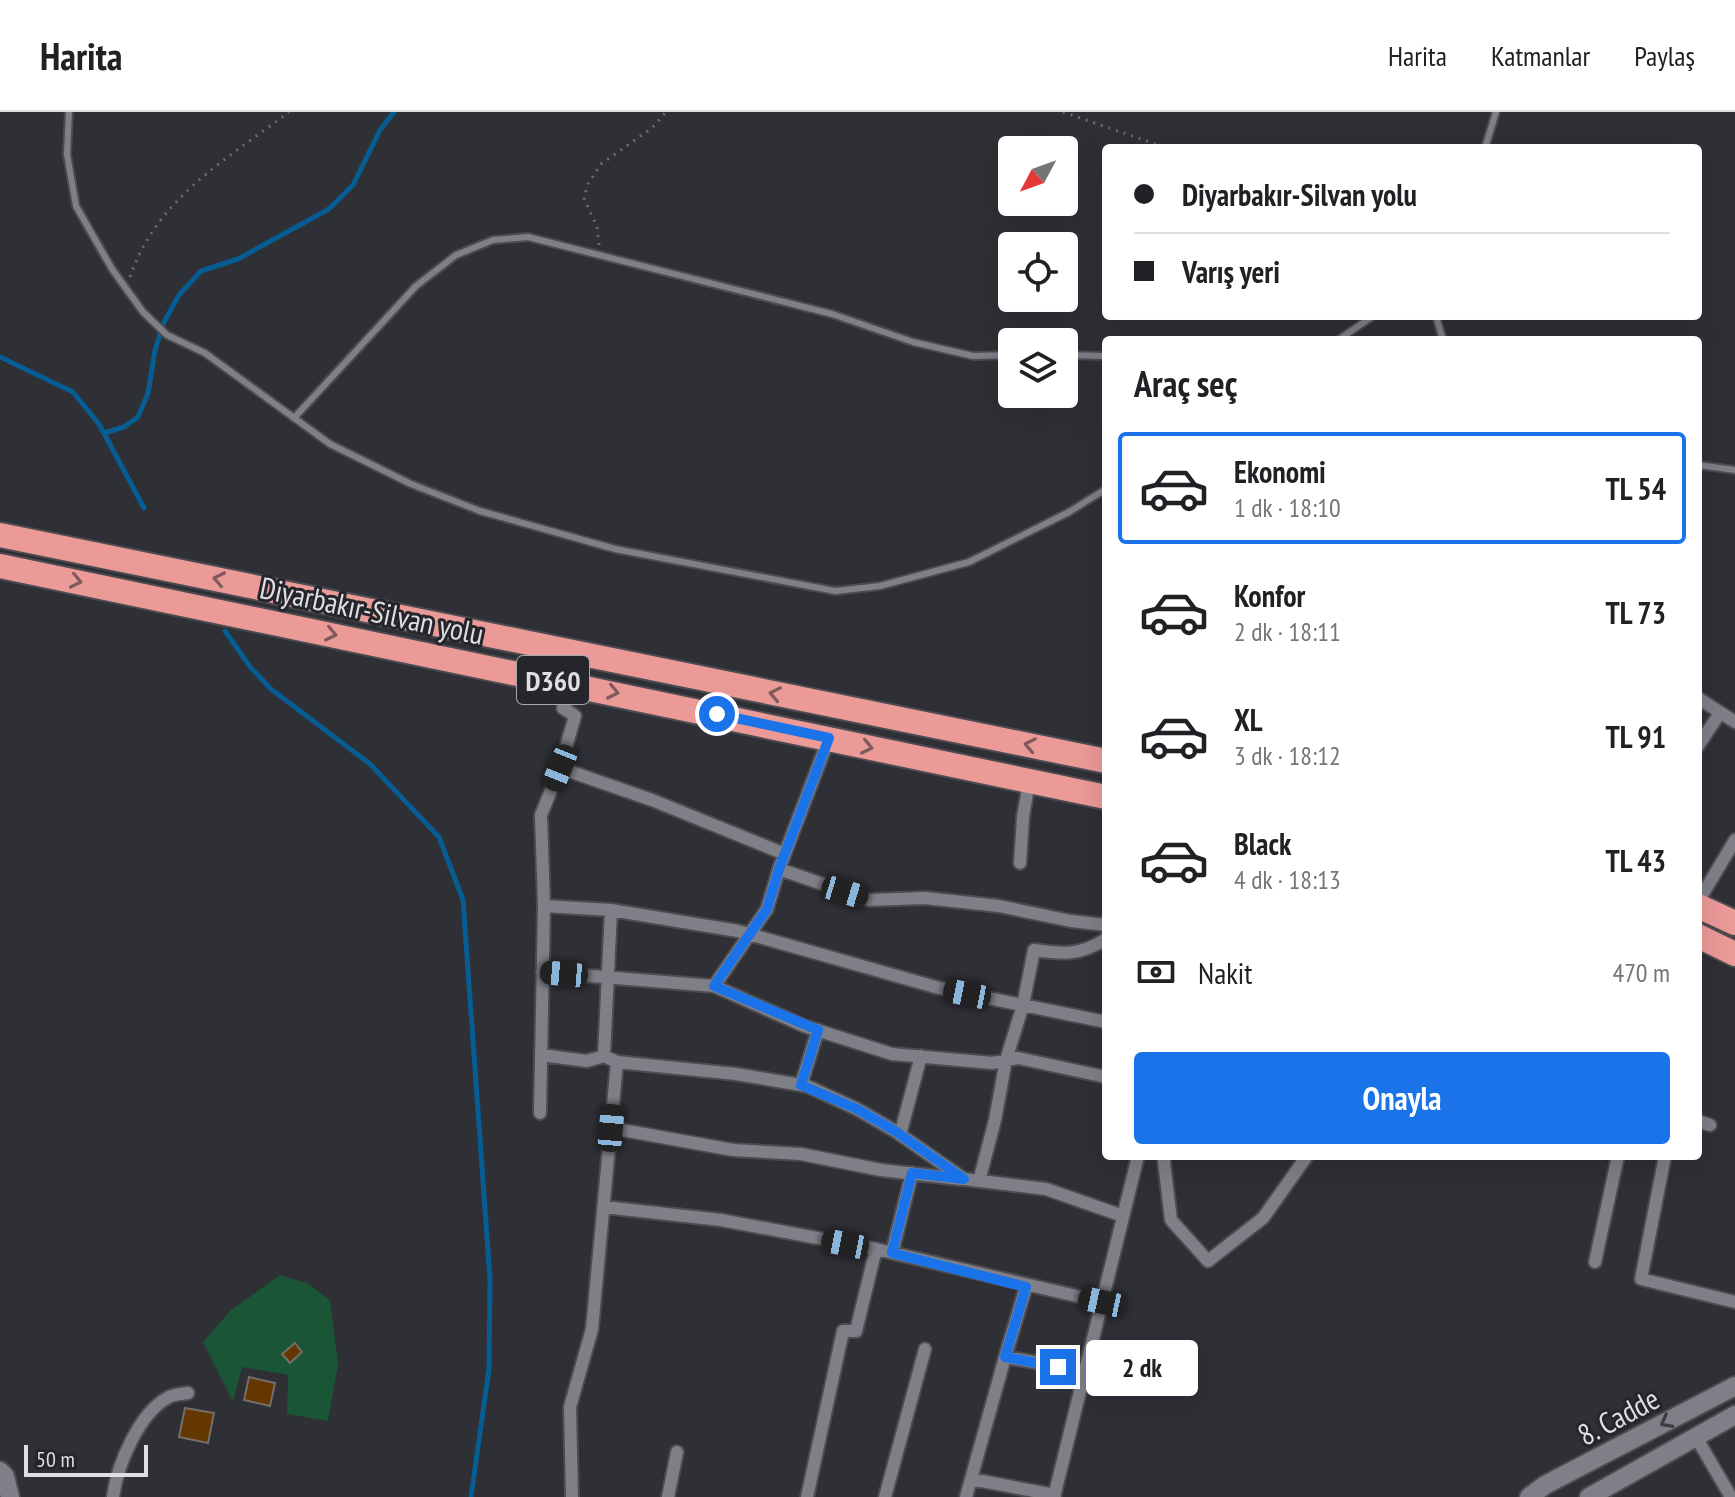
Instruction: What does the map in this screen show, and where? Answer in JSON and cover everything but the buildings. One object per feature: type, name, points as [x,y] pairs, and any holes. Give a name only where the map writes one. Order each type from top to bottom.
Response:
[{"type":"highway","name":"Diyarbakır-Silvan yolu","points":[[0,535],[1102,760]]},
{"type":"highway","name":"Diyarbakır-Silvan yolu","points":[[0,566],[1102,796]]},
{"type":"highway","points":[[1702,906],[1735,923]]},
{"type":"highway","points":[[1702,938],[1735,954]]},
{"type":"street","points":[[540,1113],[544,906],[541,815],[560,768],[575,716],[563,708],[576,684]]},
{"type":"street","points":[[1702,701],[1735,722]]},
{"type":"street","points":[[1702,740],[1720,713]]},
{"type":"street","points":[[714,986],[767,909],[829,738]]},
{"type":"street","points":[[560,768],[652,800],[785,854]]},
{"type":"street","points":[[1020,863],[1029,782]]},
{"type":"street","points":[[1702,897],[1735,840]]},
{"type":"street","points":[[779,869],[869,900],[925,898],[999,906],[1102,925]]},
{"type":"street","points":[[544,906],[611,910],[750,935],[939,988],[1102,1021]]},
{"type":"street","points":[[604,1056],[611,910]]},
{"type":"street","points":[[979,1181],[1034,950],[1067,955],[1090,949],[1102,942]]},
{"type":"street","points":[[542,972],[714,986],[818,1030],[892,1054],[992,1063],[1018,1058],[1102,1076]]},
{"type":"street","points":[[801,1085],[818,1030]]},
{"type":"street","points":[[541,1055],[587,1061],[604,1056],[617,1062],[736,1074],[801,1085],[857,1109],[964,1179]]},
{"type":"street","points":[[900,1135],[921,1056]]},
{"type":"street","points":[[572,1497],[570,1407],[592,1329],[617,1062]]},
{"type":"street","points":[[611,1128],[733,1150],[801,1154],[912,1173],[1046,1189],[1123,1216]]},
{"type":"street","points":[[971,1479],[1054,1496],[1137,1160]]},
{"type":"street","points":[[1164,1160],[1171,1220],[1208,1261],[1263,1218],[1304,1160]]},
{"type":"street","points":[[1595,1262],[1617,1160]]},
{"type":"street","points":[[1664,1160],[1641,1279],[1735,1302]]},
{"type":"street","points":[[892,1253],[912,1173]]},
{"type":"street","points":[[604,1207],[721,1220],[876,1249],[1026,1287],[1102,1302]]},
{"type":"street","points":[[807,1497],[843,1331],[856,1331],[876,1249]]},
{"type":"street","points":[[966,1497],[1026,1287]]},
{"type":"street","points":[[885,1497],[925,1349]]},
{"type":"street","points":[[1005,1357],[1085,1371]]},
{"type":"street","name":"8. Cadde","points":[[1529,1497],[1545,1485],[1735,1386]]},
{"type":"street","points":[[113,1497],[115,1482],[137,1430],[169,1396],[188,1393]]},
{"type":"street","name":"8. Cadde","points":[[1594,1496],[1735,1415]]},
{"type":"street","points":[[1696,1437],[1731,1497]]},
{"type":"street","points":[[668,1497],[677,1452]]},
{"type":"street","points":[[0,1471],[5,1476],[10,1497]]},
{"type":"lane","points":[[69,112],[67,154],[76,206],[143,312],[167,335],[205,353],[330,444],[411,484],[480,511],[615,549],[835,591],[880,586],[969,562],[1069,512],[1102,491]]},
{"type":"lane","points":[[1486,144],[1496,112]]},
{"type":"lane","points":[[294,418],[416,286],[456,255],[493,240],[528,237],[832,314],[913,342],[973,356],[998,355]]},
{"type":"lane","points":[[1344,336],[1367,320]]},
{"type":"lane","points":[[1078,355],[1102,356]]},
{"type":"lane","points":[[1702,466],[1735,470]]},
{"type":"path","points":[[126,288],[138,252],[173,203],[196,180],[289,112]]},
{"type":"path","points":[[600,257],[597,227],[584,198],[588,184],[601,164],[652,128],[666,112]]},
{"type":"path","points":[[1063,112],[1155,144]]},
{"type":"green space","points":[[280,1275],[307,1283],[330,1300],[338,1364],[328,1421],[287,1414],[288,1375],[242,1367],[233,1402],[203,1342],[231,1310]]},
{"type":"waterway","points":[[104,433],[124,427],[138,417],[148,393],[155,350],[164,322],[179,295],[201,271],[238,259],[329,209],[353,185],[380,130],[394,112]]},
{"type":"waterway","points":[[0,357],[73,392],[99,424],[144,508]]},
{"type":"waterway","points":[[225,631],[251,668],[271,689],[370,764],[439,837],[463,900],[490,1279],[489,1369],[471,1497]]},
{"type":"route","points":[[717,714],[829,738],[767,909],[714,986],[818,1030],[801,1085],[857,1109],[964,1179],[912,1173],[892,1253],[1026,1287],[1005,1357],[1058,1367]]}]
